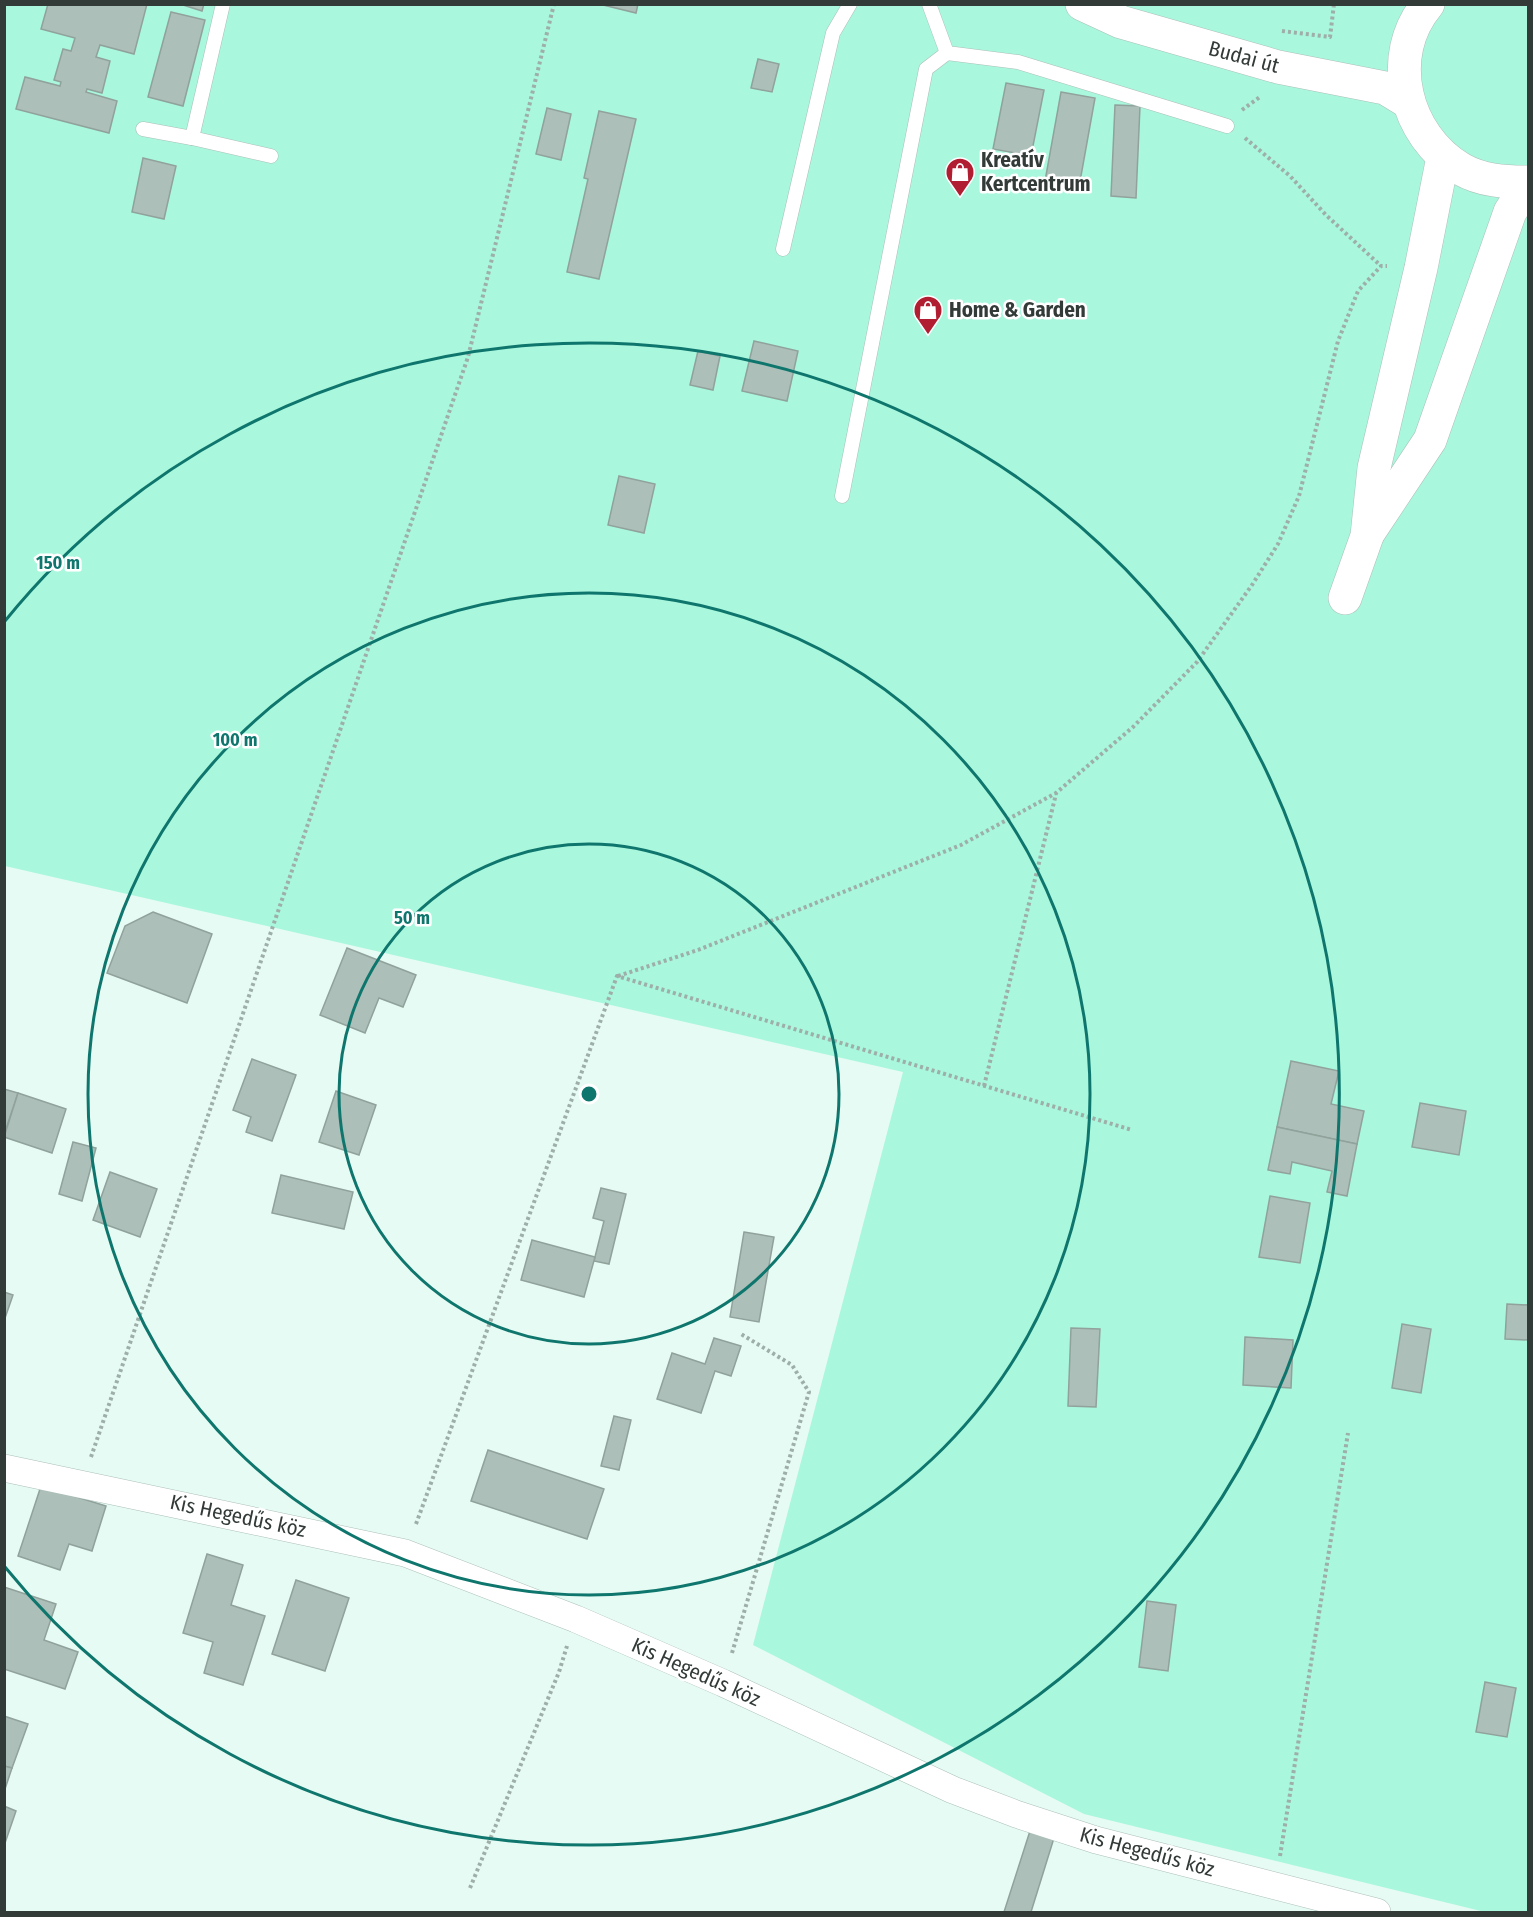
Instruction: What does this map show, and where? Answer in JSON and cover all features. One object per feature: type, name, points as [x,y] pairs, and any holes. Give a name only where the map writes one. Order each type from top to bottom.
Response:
[{"type":"street","name":"Budai út","points":[[1082,4],[1121,22],[1278,67],[1385,88],[1408,102]]},
{"type":"street","points":[[1367,536],[1430,440],[1510,212],[1528,183],[1484,178],[1463,170],[1443,157],[1422,132],[1408,102],[1405,74],[1408,44],[1414,26],[1428,4]]},
{"type":"street","points":[[1345,598],[1367,536],[1374,468],[1421,268],[1443,157]]},
{"type":"street","name":"Kis Hegedűs köz","points":[[4,1468],[405,1553],[576,1619],[723,1683],[953,1790],[1016,1814],[1096,1839],[1377,1912]]},
{"type":"lane","points":[[192,138],[223,4]]},
{"type":"lane","points":[[783,249],[832,33],[850,4]]},
{"type":"lane","points":[[929,4],[947,53]]},
{"type":"lane","points":[[842,496],[926,69],[947,53],[1018,62],[1227,126]]},
{"type":"lane","points":[[143,129],[271,156]]},
{"type":"path","points":[[82,1483],[468,357],[554,4]]},
{"type":"path","points":[[1227,126],[1290,176],[1326,215],[1381,267],[1421,268]]},
{"type":"path","points":[[617,976],[698,950],[961,845],[1056,793],[1133,727],[1197,662],[1278,544],[1299,496],[1338,340],[1358,291],[1381,267]]},
{"type":"path","points":[[984,1086],[1056,793]]},
{"type":"path","points":[[617,976],[1132,1130]]},
{"type":"path","points":[[405,1553],[617,976]]},
{"type":"path","points":[[723,1683],[809,1392],[792,1365],[741,1334]]},
{"type":"path","points":[[1275,1886],[1348,1433]]},
{"type":"path","points":[[470,1888],[560,1672],[576,1619]]},
{"type":"green space","points":[[5,5],[1528,5],[1528,1912],[1485,1912],[1084,1814],[753,1645],[903,1072],[5,866]]},
{"type":"building","points":[[48,4],[147,4],[134,54],[100,45],[96,57],[110,61],[102,93],[87,89],[86,92],[117,101],[109,133],[16,109],[25,77],[60,86],[61,82],[54,80],[63,49],[71,51],[75,38],[41,29]]},
{"type":"building","points":[[180,4],[204,4],[202,11]]},
{"type":"building","points":[[599,4],[638,4],[636,13]]},
{"type":"building","points":[[171,12],[205,20],[183,106],[148,97]]},
{"type":"building","points":[[758,59],[779,64],[772,92],[751,88]]},
{"type":"building","points":[[1006,83],[1044,90],[1031,156],[993,149]]},
{"type":"building","points":[[1061,92],[1095,98],[1079,187],[1045,181]]},
{"type":"building","points":[[1115,105],[1140,106],[1136,198],[1111,196]]},
{"type":"building","points":[[547,108],[571,114],[561,160],[536,154]]},
{"type":"building","points":[[599,111],[636,119],[599,279],[567,272],[588,179],[584,178]]},
{"type":"building","points":[[143,158],[176,166],[164,219],[132,212]]},
{"type":"building","points":[[754,341],[798,351],[787,401],[742,391]]},
{"type":"building","points":[[698,351],[720,356],[713,390],[690,385]]},
{"type":"building","points":[[619,476],[655,484],[644,533],[608,525]]},
{"type":"building","points":[[153,912],[212,934],[187,1003],[107,973],[125,926]]},
{"type":"building","points":[[347,948],[416,975],[403,1007],[379,998],[365,1033],[320,1015]]},
{"type":"building","points":[[252,1059],[296,1075],[272,1141],[246,1132],[251,1117],[233,1110]]},
{"type":"building","points":[[1291,1061],[1339,1071],[1331,1104],[1364,1111],[1357,1144],[1277,1127]]},
{"type":"building","points":[[4,1089],[18,1093],[5,1132],[4,1132]]},
{"type":"building","points":[[336,1091],[376,1105],[359,1155],[319,1142]]},
{"type":"building","points":[[18,1093],[66,1109],[52,1153],[4,1137]]},
{"type":"building","points":[[1420,1103],[1466,1111],[1459,1155],[1412,1147]]},
{"type":"building","points":[[1277,1127],[1357,1144],[1347,1196],[1327,1192],[1332,1171],[1292,1162],[1290,1174],[1268,1170]]},
{"type":"building","points":[[73,1142],[96,1148],[82,1201],[59,1194]]},
{"type":"building","points":[[110,1172],[157,1189],[140,1237],[93,1220]]},
{"type":"building","points":[[281,1175],[353,1192],[344,1229],[272,1213]]},
{"type":"building","points":[[601,1188],[626,1194],[609,1264],[594,1261],[604,1221],[593,1218]]},
{"type":"building","points":[[1270,1196],[1310,1203],[1300,1263],[1259,1257]]},
{"type":"building","points":[[744,1232],[774,1237],[759,1322],[730,1317]]},
{"type":"building","points":[[532,1240],[595,1257],[584,1297],[521,1280]]},
{"type":"building","points":[[4,1292],[13,1295],[4,1321]]},
{"type":"building","points":[[1507,1304],[1528,1305],[1528,1340],[1505,1339]]},
{"type":"building","points":[[1402,1324],[1431,1329],[1421,1393],[1392,1388]]},
{"type":"building","points":[[1071,1328],[1100,1329],[1096,1407],[1068,1406]]},
{"type":"building","points":[[1245,1337],[1293,1340],[1291,1388],[1243,1385]]},
{"type":"building","points":[[714,1338],[741,1346],[731,1376],[715,1371],[701,1413],[657,1399],[672,1353],[705,1364]]},
{"type":"building","points":[[614,1416],[631,1420],[619,1470],[601,1466]]},
{"type":"building","points":[[488,1450],[604,1489],[587,1539],[471,1501]]},
{"type":"building","points":[[41,1486],[106,1506],[92,1551],[69,1544],[60,1570],[18,1556]]},
{"type":"building","points":[[207,1554],[243,1565],[231,1605],[265,1616],[243,1685],[204,1673],[213,1642],[183,1633]]},
{"type":"building","points":[[296,1580],[349,1598],[325,1671],[272,1654]]},
{"type":"building","points":[[4,1587],[56,1604],[44,1640],[78,1652],[65,1689],[4,1669]]},
{"type":"building","points":[[1147,1601],[1176,1605],[1168,1671],[1139,1667]]},
{"type":"building","points":[[1485,1682],[1516,1688],[1507,1737],[1476,1732]]},
{"type":"building","points":[[4,1716],[28,1724],[12,1768],[4,1766]]},
{"type":"building","points":[[4,1766],[12,1768],[4,1792]]},
{"type":"building","points":[[4,1806],[16,1811],[4,1846]]},
{"type":"building","points":[[1030,1831],[1054,1838],[1031,1912],[1004,1912]]},
{"type":"place","name":"Kreatív Kertcentrum","points":[[960,198]]},
{"type":"place","name":"Home & Garden","points":[[928,336]]}]
